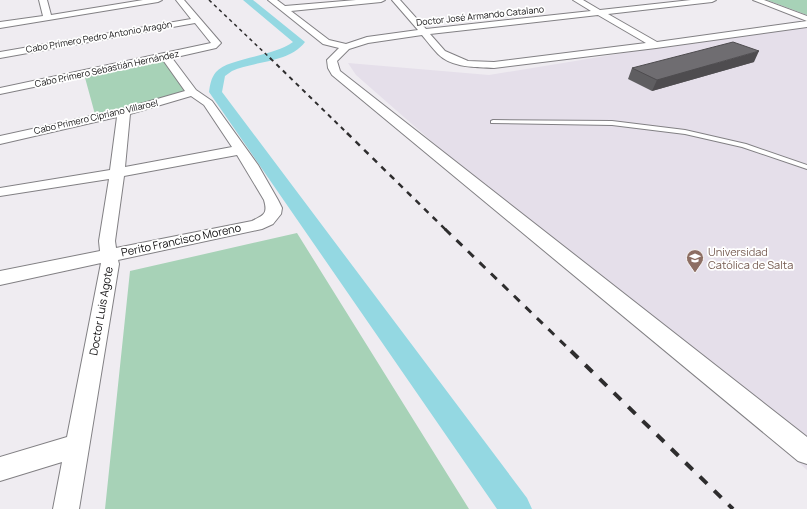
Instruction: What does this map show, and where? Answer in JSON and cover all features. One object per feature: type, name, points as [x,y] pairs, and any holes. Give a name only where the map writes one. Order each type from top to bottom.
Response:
[{"type":"street","points":[[43,0],[47,17]]},
{"type":"street","points":[[0,25],[158,0]]},
{"type":"street","points":[[180,0],[198,20]]},
{"type":"street","points":[[272,0],[326,42],[346,47]]},
{"type":"street","points":[[283,9],[381,0]]},
{"type":"street","points":[[396,0],[442,53],[448,58],[467,64],[494,65],[656,45],[807,24]]},
{"type":"street","points":[[577,0],[656,45]]},
{"type":"street","name":"Doctor José Armando Catalano","points":[[346,47],[367,40],[425,32],[712,0]]},
{"type":"street","points":[[757,0],[807,19]]},
{"type":"street","name":"Cabo Primero Sebastián Hernández","points":[[0,91],[213,46],[216,43],[198,20]]},
{"type":"street","name":"Cabo Primero Pedro Antonio Aragón","points":[[0,55],[198,20]]},
{"type":"street","points":[[346,47],[332,60],[333,68],[336,73],[807,452]]},
{"type":"street","points":[[0,192],[118,173],[240,150],[208,103],[192,92],[166,57]]},
{"type":"street","name":"Cabo Primero Cipriano Villaroel","points":[[0,140],[124,112],[192,92]]},
{"type":"street","name":"Doctor Luis Agote","points":[[66,509],[76,446],[110,264],[107,241],[118,173],[124,112]]},
{"type":"street","name":"Perito Francisco Moreno","points":[[0,278],[256,225],[268,220],[273,214],[274,208],[271,200],[251,165],[240,150]]},
{"type":"street","points":[[0,469],[76,446]]},
{"type":"lane","points":[[493,122],[612,123],[685,132],[744,145],[807,167]]},
{"type":"shaded area","name":"Universidad Católica de Salta","points":[[807,27],[807,470],[356,75],[348,63],[489,75],[642,50]]},
{"type":"green space","points":[[767,0],[807,0],[807,15]]},
{"type":"green space","points":[[166,57],[192,92],[96,118],[84,74]]},
{"type":"green space","points":[[297,233],[469,509],[105,509],[130,271]]},
{"type":"building","points":[[733,42],[759,51],[657,80],[632,68]]},
{"type":"waterway","points":[[247,0],[300,42],[288,50],[267,58],[227,68],[219,76],[215,92],[516,509]]},
{"type":"railway","points":[[209,0],[271,59]]},
{"type":"railway","points":[[270,58],[348,134]]},
{"type":"railway","points":[[347,133],[446,230]]},
{"type":"railway","points":[[445,229],[572,352]]},
{"type":"railway","points":[[571,351],[733,509]]},
{"type":"place","name":"Universidad Católica de Salta","points":[[695,273]]}]
